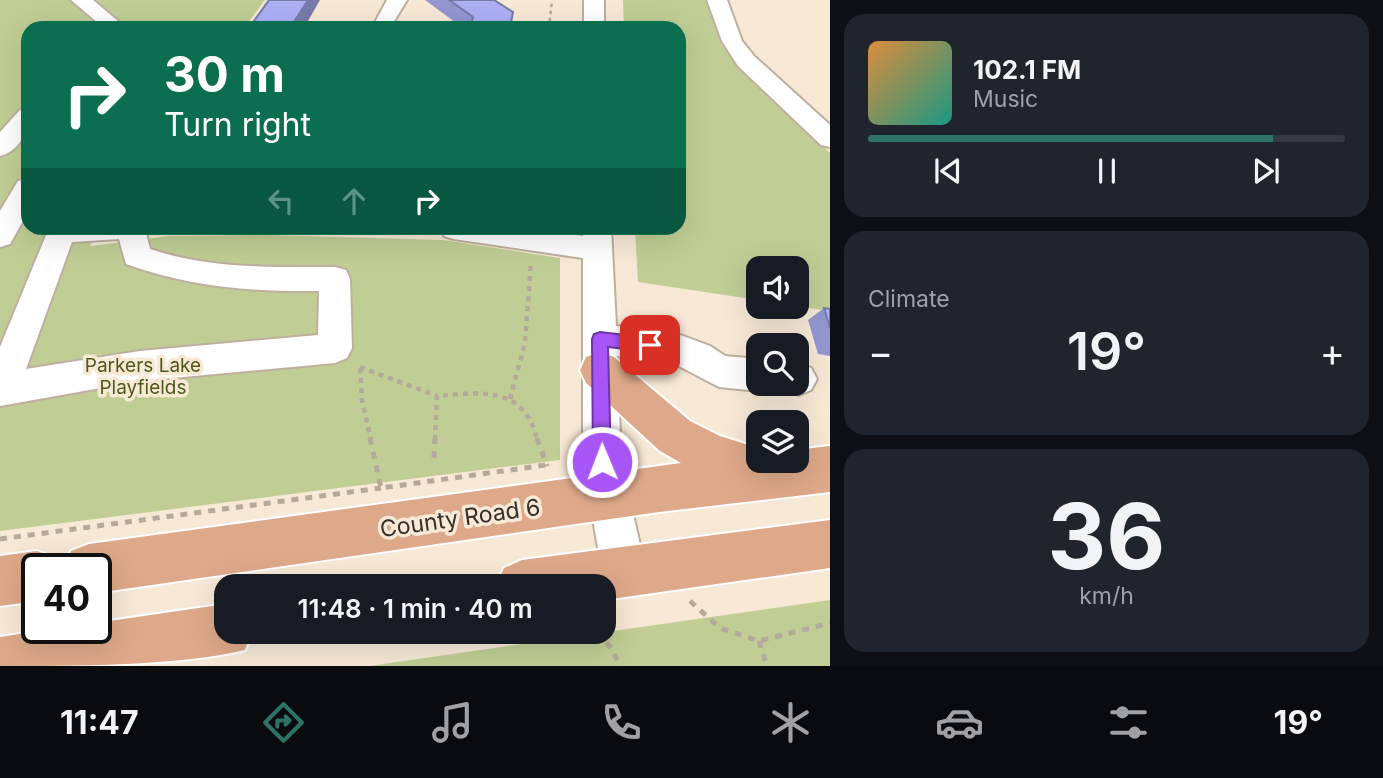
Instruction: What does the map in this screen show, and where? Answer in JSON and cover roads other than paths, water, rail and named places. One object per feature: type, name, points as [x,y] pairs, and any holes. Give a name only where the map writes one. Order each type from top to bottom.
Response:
[{"type":"main road","points":[[600,354],[675,436],[712,456],[774,475]]},
{"type":"main road","name":"County Road 6","points":[[112,566],[607,496],[830,470]]},
{"type":"main road","points":[[604,574],[830,544]]},
{"type":"main road","points":[[0,581],[21,578]]},
{"type":"main road","points":[[0,664],[214,633]]},
{"type":"street","points":[[81,0],[107,21]]},
{"type":"street","points":[[385,21],[397,0]]},
{"type":"street","points":[[594,0],[594,21]]},
{"type":"street","points":[[717,0],[732,41],[746,61],[830,139]]},
{"type":"street","points":[[0,148],[21,123]]},
{"type":"street","points":[[0,236],[21,200]]},
{"type":"street","points":[[0,390],[60,235]]},
{"type":"street","points":[[0,390],[140,366],[335,348],[335,279],[260,279],[204,275],[162,266],[137,256],[132,235]]},
{"type":"street","points":[[500,235],[532,240],[597,238],[602,462],[624,571]]},
{"type":"street","points":[[600,354],[675,348],[698,357],[719,371],[746,374]]},
{"type":"park label","name":"Parkers Lake Playfields","points":[[143,376]]}]
